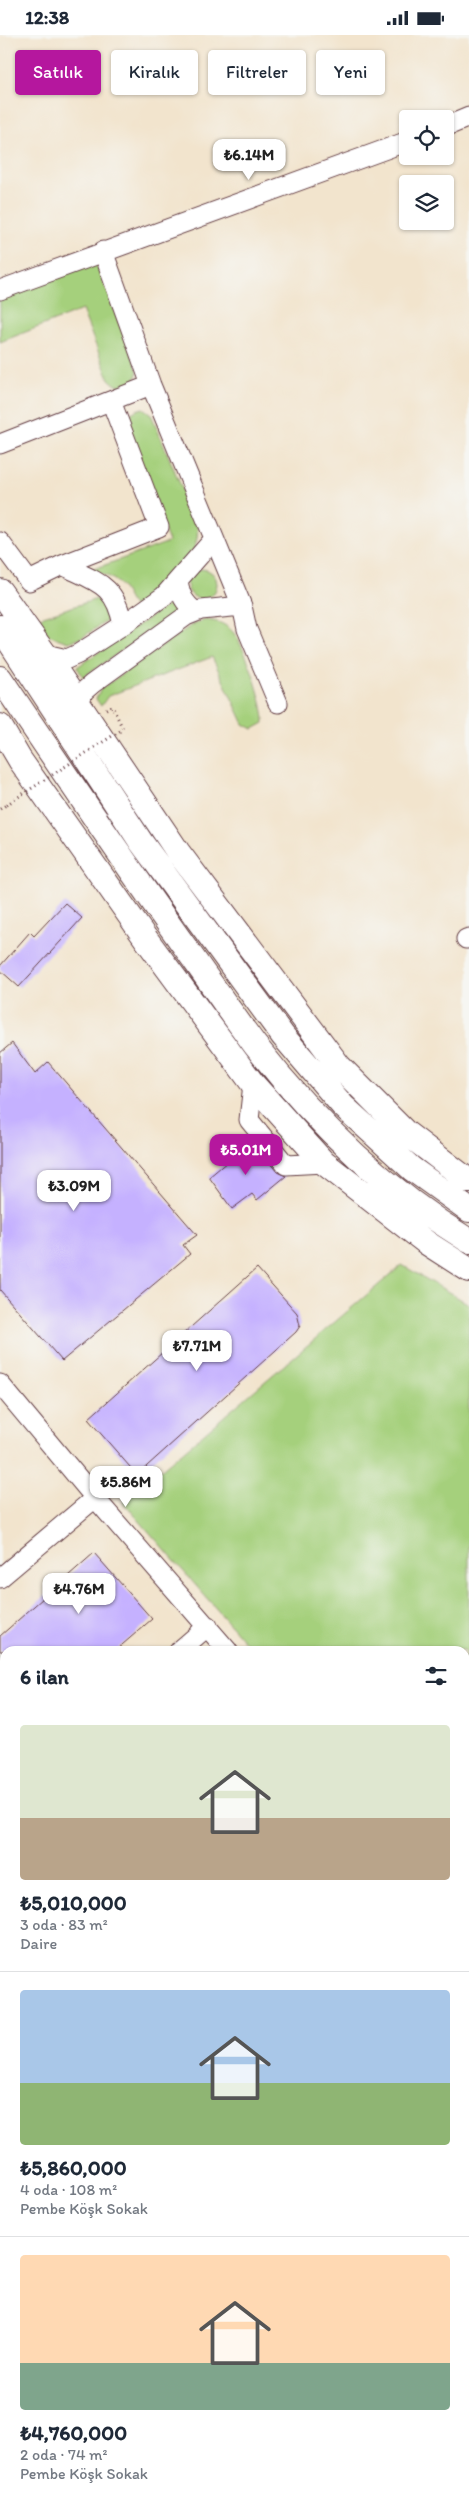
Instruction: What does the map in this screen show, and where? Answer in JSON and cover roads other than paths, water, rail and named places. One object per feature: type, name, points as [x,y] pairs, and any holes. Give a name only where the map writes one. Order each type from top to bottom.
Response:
[{"type":"main road","points":[[0,591],[46,654],[178,853],[268,975],[339,1066],[405,1132],[469,1181]]},
{"type":"main road","points":[[0,627],[141,842],[283,1036],[343,1106],[412,1169],[469,1210]]},
{"type":"main road","points":[[0,678],[128,867],[256,1046],[307,1106],[348,1147],[401,1192],[469,1241]]},
{"type":"main road","points":[[0,726],[10,758],[253,1084],[324,1163],[427,1243],[469,1270]]},
{"type":"street","points":[[454,123],[469,117]]},
{"type":"street","points":[[0,301],[105,256],[399,144]]},
{"type":"street","points":[[0,290],[105,256]]},
{"type":"street","points":[[105,256],[151,385],[242,606],[247,629],[278,703]]},
{"type":"street","points":[[0,444],[151,385]]},
{"type":"street","points":[[0,542],[29,581],[62,565],[159,527],[111,401]]},
{"type":"street","points":[[46,654],[66,659],[78,654],[123,625],[164,596],[214,539]]},
{"type":"street","points":[[62,565],[103,585],[113,595],[120,609],[123,625]]},
{"type":"street","points":[[178,580],[182,599],[187,606],[196,612]]},
{"type":"street","points":[[78,703],[84,691],[92,684],[186,617],[196,612],[242,606]]},
{"type":"street","points":[[0,1384],[95,1498],[224,1646]]},
{"type":"street","points":[[0,1578],[95,1498]]},
{"type":"street","points":[[185,1646],[208,1627]]}]
